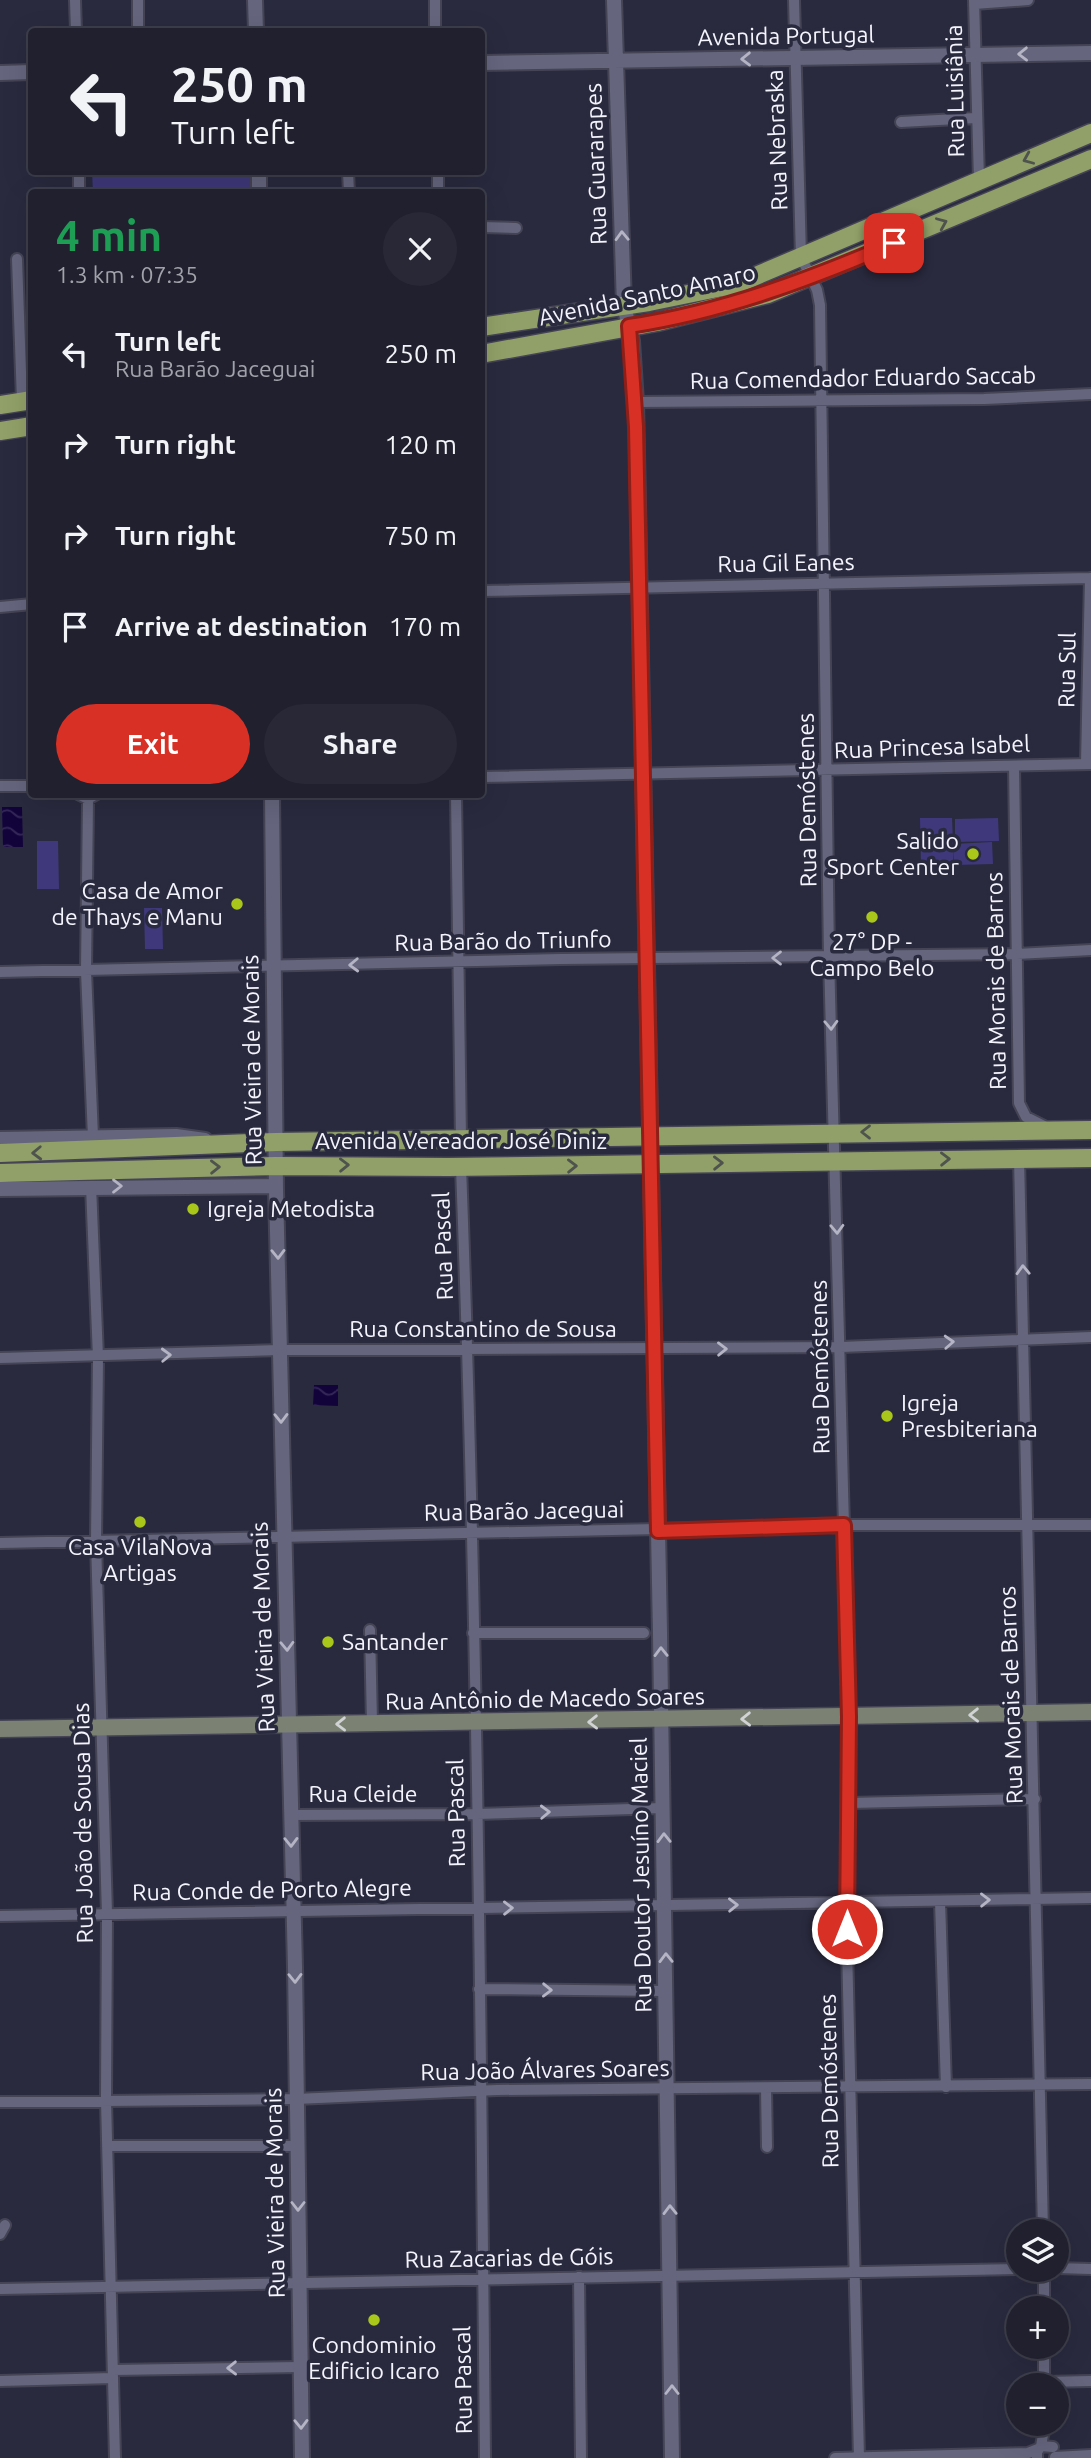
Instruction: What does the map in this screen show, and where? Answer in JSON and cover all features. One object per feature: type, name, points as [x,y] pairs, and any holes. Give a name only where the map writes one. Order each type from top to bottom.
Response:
[{"type":"main road","name":"Avenida Santo Amaro","points":[[485,326],[696,294],[737,284],[1091,132]]},
{"type":"main road","name":"Avenida Santo Amaro","points":[[485,353],[709,311],[811,277],[1091,159]]},
{"type":"main road","points":[[0,405],[27,401]]},
{"type":"main road","points":[[0,431],[28,427]]},
{"type":"main road","name":"Avenida Vereador José Diniz","points":[[0,1153],[276,1142],[1078,1130]]},
{"type":"main road","name":"Avenida Vereador José Diniz","points":[[0,1173],[276,1166],[461,1167],[1091,1158]]},
{"type":"main road","name":"Rua Antônio de Macedo Soares","points":[[0,1729],[661,1721],[1091,1712]]},
{"type":"street","points":[[75,0],[76,28]]},
{"type":"street","points":[[138,0],[138,28]]},
{"type":"street","points":[[255,0],[256,28]]},
{"type":"street","points":[[435,0],[435,28]]},
{"type":"street","name":"Rua Guararapes","points":[[614,0],[624,304],[639,326]]},
{"type":"street","name":"Rua Nebraska","points":[[794,0],[801,257],[811,277]]},
{"type":"street","points":[[974,2],[1028,0]]},
{"type":"street","name":"Rua Luisiânia","points":[[974,2],[979,180]]},
{"type":"street","name":"Avenida Portugal","points":[[485,63],[1091,53]]},
{"type":"street","points":[[0,73],[28,72]]},
{"type":"street","points":[[901,122],[976,118]]},
{"type":"street","points":[[485,227],[516,228]]},
{"type":"street","points":[[17,260],[27,401]]},
{"type":"street","name":"Rua Demóstenes","points":[[811,277],[819,298],[822,399],[829,957],[849,1717],[846,1903],[849,2088],[859,2458]]},
{"type":"street","name":"Rua Doutor Jesuíno Maciel","points":[[639,326],[636,402],[665,1906],[672,2458]]},
{"type":"street","name":"Rua Comendador Eduardo Saccab","points":[[636,402],[984,399],[1091,394]]},
{"type":"street","name":"Rua Gil Eanes","points":[[485,591],[1091,578]]},
{"type":"street","name":"Rua Sul","points":[[1088,764],[1091,578]]},
{"type":"street","points":[[0,607],[28,604]]},
{"type":"street","name":"Rua Princesa Isabel","points":[[485,777],[1088,764]]},
{"type":"street","name":"Rua Morais de Barros","points":[[1014,766],[1019,1103],[1022,1113],[1032,1122],[1078,1130]]},
{"type":"street","points":[[0,786],[28,786]]},
{"type":"street","points":[[88,798],[86,971],[93,1137]]},
{"type":"street","name":"Rua Vieira de Morais","points":[[272,798],[276,1186],[293,1910],[302,2458]]},
{"type":"street","points":[[456,798],[461,1140]]},
{"type":"street","name":"Rua Barão do Triunfo","points":[[0,972],[1017,954],[1091,950]]},
{"type":"street","name":"Avenida Vereador José Diniz","points":[[0,1139],[176,1136],[227,1144]]},
{"type":"street","name":"Rua Morais de Barros","points":[[1020,1158],[1026,1338],[1027,1526],[1043,2219]]},
{"type":"street","name":"Rua Pascal","points":[[461,1167],[468,1350],[477,1814],[485,2458]]},
{"type":"street","name":"Rua João de Sousa Dias","points":[[91,1186],[98,1357],[96,1542],[107,1914],[106,2100],[115,2458]]},
{"type":"street","points":[[0,1189],[276,1186]]},
{"type":"street","name":"Rua Constantino de Sousa","points":[[0,1358],[280,1350],[654,1351],[841,1348],[1091,1337]]},
{"type":"street","name":"Rua Barão Jaceguai","points":[[0,1543],[844,1525],[1091,1525]]},
{"type":"street","points":[[370,1630],[372,1724]]},
{"type":"street","points":[[473,1633],[644,1633]]},
{"type":"street","points":[[849,1803],[1035,1799]]},
{"type":"street","name":"Rua Cleide","points":[[291,1815],[477,1814],[663,1808]]},
{"type":"street","name":"Rua Conde de Porto Alegre","points":[[0,1916],[1091,1898]]},
{"type":"street","points":[[940,1901],[946,2087]]},
{"type":"street","points":[[479,1989],[666,1992]]},
{"type":"street","name":"Rua João Álvares Soares","points":[[0,2102],[296,2099],[480,2091],[1091,2084]]},
{"type":"street","points":[[766,2088],[767,2147]]},
{"type":"street","points":[[107,2147],[297,2146]]},
{"type":"street","points":[[1069,2268],[1091,2269]]},
{"type":"street","name":"Rua Zacarias de Góis","points":[[0,2289],[483,2278],[671,2278],[855,2271],[1006,2269]]},
{"type":"street","points":[[579,2277],[581,2458]]},
{"type":"street","points":[[0,2381],[300,2367]]},
{"type":"street","points":[[1069,2382],[1091,2381]]},
{"type":"street","points":[[835,2458],[1046,2452],[1091,2455]]},
{"type":"shaded area","points":[[92,175],[252,175],[252,189],[93,189]]},
{"type":"shaded area","points":[[920,818],[952,818],[953,844],[992,842],[993,864],[954,865],[953,849],[953,865],[921,866]]},
{"type":"shaded area","points":[[998,818],[999,841],[955,842],[955,819]]},
{"type":"shaded area","points":[[37,841],[58,841],[59,889],[37,889]]},
{"type":"shaded area","points":[[144,908],[162,908],[163,949],[145,949]]},
{"type":"water","points":[[2,807],[22,807],[23,847],[3,847]]},
{"type":"water","points":[[314,1385],[338,1385],[338,1406],[313,1405]]},
{"type":"place","name":"Salido Sport Center","points":[[973,854]]},
{"type":"place","name":"Casa de Amor de Thays e Manu","points":[[237,904]]},
{"type":"place","name":"27° DP - Campo Belo","points":[[872,917]]},
{"type":"place","name":"Igreja Metodista","points":[[193,1209]]},
{"type":"place","name":"Igreja Presbiteriana","points":[[887,1416]]},
{"type":"place","name":"Casa VilaNova Artigas","points":[[140,1522]]},
{"type":"place","name":"Santander","points":[[328,1642]]},
{"type":"place","name":"Condominio Edificio Icaro","points":[[374,2320]]},
{"type":"route","points":[[847,1929],[849,1717],[844,1525],[658,1531],[649,1178],[636,402],[629,326],[709,311],[768,294],[894,243]]}]
